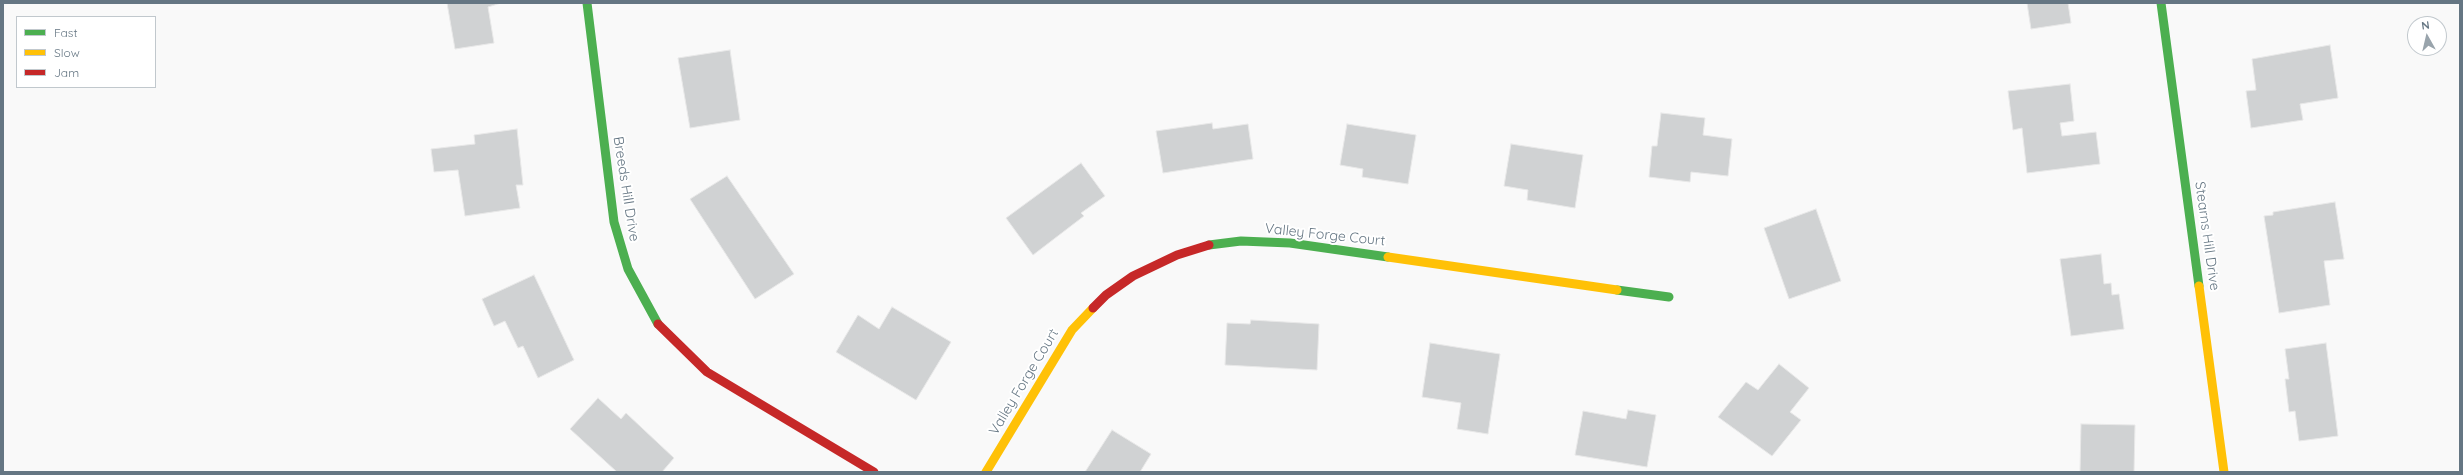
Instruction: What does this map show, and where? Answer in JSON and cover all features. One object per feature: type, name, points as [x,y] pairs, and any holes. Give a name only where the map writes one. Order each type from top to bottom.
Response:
[{"type":"street","name":"Breeds Hill Drive","points":[[587,3],[614,222],[628,269],[660,327],[707,372],[874,472]]},
{"type":"street","name":"Stearns Hill Drive","points":[[2161,3],[2224,472]]},
{"type":"street","name":"Valley Forge Court","points":[[986,472],[1072,330],[1094,307],[1133,276],[1177,254],[1209,245],[1241,242],[1290,243],[1669,297]]},
{"type":"building","points":[[447,3],[501,3],[488,7],[494,43],[455,49]]},
{"type":"building","points":[[2027,3],[2068,3],[2071,23],[2031,29]]},
{"type":"building","points":[[2330,45],[2338,98],[2300,104],[2303,120],[2251,128],[2246,91],[2256,90],[2252,59]]},
{"type":"building","points":[[730,50],[740,120],[690,128],[678,58]]},
{"type":"building","points":[[2070,84],[2074,121],[2060,123],[2062,136],[2096,132],[2100,164],[2027,173],[2022,128],[2013,130],[2008,91]]},
{"type":"building","points":[[1661,113],[1705,118],[1703,135],[1732,139],[1728,176],[1691,172],[1690,182],[1649,177],[1652,146],[1657,146]]},
{"type":"building","points":[[1212,123],[1213,129],[1248,124],[1253,159],[1163,173],[1156,131]]},
{"type":"building","points":[[1347,124],[1416,135],[1408,184],[1362,177],[1363,169],[1340,165]]},
{"type":"building","points":[[517,129],[523,185],[516,185],[520,208],[465,216],[458,170],[434,172],[431,149],[475,144],[474,135]]},
{"type":"building","points":[[1511,144],[1583,155],[1575,208],[1527,200],[1528,190],[1504,186]]},
{"type":"building","points":[[1081,163],[1105,196],[1081,213],[1084,216],[1033,255],[1006,218]]},
{"type":"building","points":[[727,176],[794,274],[755,299],[690,199]]},
{"type":"building","points":[[2335,202],[2344,259],[2324,261],[2330,305],[2279,313],[2264,216],[2273,215],[2273,212]]},
{"type":"building","points":[[1816,209],[1841,281],[1789,299],[1764,228]]},
{"type":"building","points":[[2101,254],[2104,284],[2111,283],[2112,295],[2119,294],[2124,329],[2071,336],[2060,259]]},
{"type":"building","points":[[534,275],[574,360],[538,378],[523,346],[518,348],[505,321],[494,326],[482,299]]},
{"type":"building","points":[[892,307],[951,342],[916,400],[836,352],[858,315],[879,329]]},
{"type":"building","points":[[1251,320],[1319,324],[1317,370],[1225,365],[1227,323],[1250,324]]},
{"type":"building","points":[[1430,343],[1500,354],[1488,434],[1457,429],[1461,403],[1422,397]]},
{"type":"building","points":[[2326,343],[2338,436],[2299,441],[2295,411],[2289,412],[2285,379],[2289,379],[2285,349]]},
{"type":"building","points":[[1779,364],[1809,388],[1790,412],[1801,420],[1772,456],[1718,417],[1746,382],[1758,390]]},
{"type":"building","points":[[598,398],[621,419],[626,413],[674,458],[662,472],[617,472],[570,429]]},
{"type":"building","points":[[1628,410],[1656,415],[1647,467],[1575,455],[1583,411],[1626,419]]},
{"type":"building","points":[[2081,424],[2135,425],[2134,472],[2080,472]]},
{"type":"building","points":[[1112,430],[1151,454],[1140,472],[1085,472]]},
{"type":"traffic: fast","points":[[587,3],[614,222],[628,269],[658,324]]},
{"type":"traffic: fast","points":[[2161,3],[2199,286]]},
{"type":"traffic: fast","points":[[1209,245],[1241,241],[1290,243],[1388,257]]},
{"type":"traffic: fast","points":[[1617,290],[1669,297]]},
{"type":"traffic: slow","points":[[1388,257],[1617,290]]},
{"type":"traffic: slow","points":[[2199,286],[2224,472]]},
{"type":"traffic: slow","points":[[986,472],[1072,330],[1093,308]]},
{"type":"traffic: jam","points":[[1093,308],[1106,295],[1133,276],[1177,255],[1209,245]]},
{"type":"traffic: jam","points":[[658,324],[707,372],[874,472]]}]
